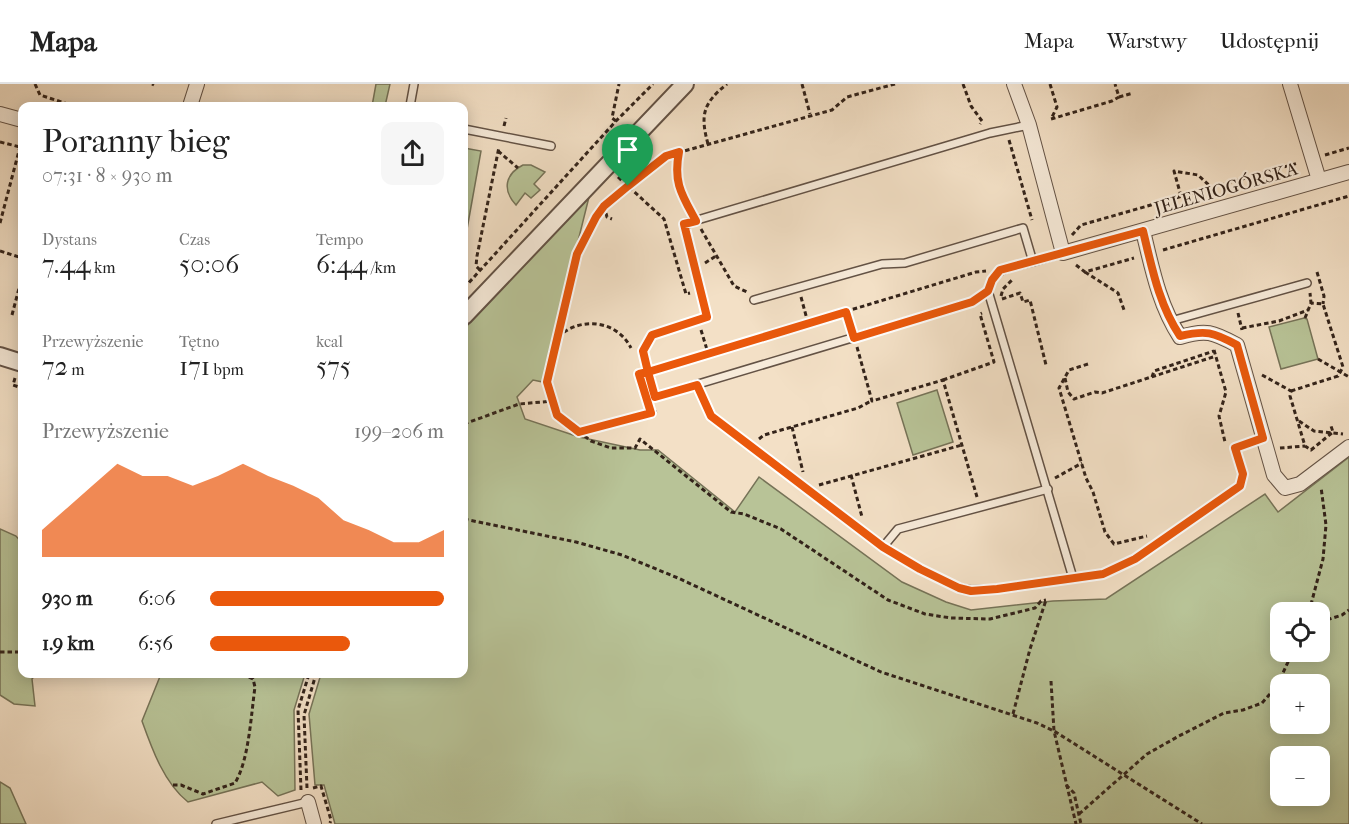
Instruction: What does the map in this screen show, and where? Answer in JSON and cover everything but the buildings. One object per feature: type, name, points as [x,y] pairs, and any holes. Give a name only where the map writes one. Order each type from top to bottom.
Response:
[{"type":"street","points":[[191,102],[197,84]]},
{"type":"street","points":[[468,312],[685,84]]},
{"type":"street","points":[[1014,84],[1029,124],[1062,246]]},
{"type":"street","name":"JELENIOGÓRSKA","points":[[1290,84],[1319,180]]},
{"type":"street","points":[[0,114],[18,119]]},
{"type":"street","name":"JELENIOGÓRSKA","points":[[1062,246],[1143,231],[1349,172]]},
{"type":"street","name":"JELENIOGÓRSKA","points":[[1143,231],[1154,277],[1170,321]]},
{"type":"street","points":[[1170,321],[1180,336],[1200,331],[1218,335],[1237,345],[1274,475],[1285,488],[1300,484],[1349,447]]},
{"type":"street","points":[[0,356],[18,367]]},
{"type":"street","points":[[308,796],[314,824]]},
{"type":"lane","points":[[411,102],[414,84]]},
{"type":"lane","points":[[1029,124],[990,133],[684,224],[707,317],[652,335],[643,351],[655,397],[972,302],[988,291],[992,280],[1000,270],[1033,262],[1062,246]]},
{"type":"lane","points":[[468,130],[551,146]]},
{"type":"lane","points":[[754,300],[882,264],[905,262],[1023,228],[1033,262]]},
{"type":"lane","points":[[1170,321],[1307,283]]},
{"type":"lane","points":[[988,291],[1073,578]]},
{"type":"lane","points":[[697,385],[711,416],[883,547],[920,569],[959,588],[971,591],[1103,574],[1135,559],[1240,486],[1243,474],[1235,448],[1263,438]]},
{"type":"lane","points":[[883,547],[898,530],[980,508],[1047,486]]},
{"type":"lane","points":[[216,824],[308,796]]},
{"type":"path","points":[[35,84],[40,94],[63,102]]},
{"type":"path","points":[[616,121],[612,118],[619,84]]},
{"type":"path","points":[[468,284],[616,121],[653,84]]},
{"type":"path","points":[[708,144],[705,108],[712,96],[727,84]]},
{"type":"path","points":[[802,84],[810,114]]},
{"type":"path","points":[[895,84],[847,97],[832,110],[810,114],[666,156],[604,206],[577,254],[547,382],[557,415],[591,441],[621,449],[635,448],[640,440],[731,512],[744,514],[781,529],[897,604],[925,614],[990,619],[1035,608],[1041,601],[1046,600],[1012,714]]},
{"type":"path","points":[[963,84],[971,106],[982,121]]},
{"type":"path","points":[[1050,84],[1057,107],[1051,119],[1134,93]]},
{"type":"path","points":[[1115,84],[1119,97]]},
{"type":"path","points":[[480,270],[476,266],[477,256],[506,118]]},
{"type":"path","points":[[1009,141],[1033,225]]},
{"type":"path","points":[[0,142],[18,146]]},
{"type":"path","points":[[1062,246],[1081,225],[1349,148]]},
{"type":"path","points":[[498,151],[518,168]]},
{"type":"path","points":[[679,152],[676,176],[678,188],[734,286],[745,292]]},
{"type":"path","points":[[0,223],[18,161]]},
{"type":"path","points":[[1181,196],[1174,171],[1198,176],[1212,188]]},
{"type":"path","points":[[623,181],[664,219],[686,294],[700,290]]},
{"type":"path","points":[[1085,272],[1349,196]]},
{"type":"path","points":[[604,206],[607,217],[612,219]]},
{"type":"path","points":[[0,251],[18,257]]},
{"type":"path","points":[[1067,268],[1077,265],[1118,293],[1124,310]]},
{"type":"path","points":[[648,372],[976,272]]},
{"type":"path","points":[[1253,370],[1291,391],[1338,376],[1341,372],[1343,367],[1323,304],[1324,296],[1317,272]]},
{"type":"path","points":[[1004,307],[1003,289],[1011,280],[1021,277]]},
{"type":"path","points":[[12,315],[18,292]]},
{"type":"path","points":[[1002,299],[1020,293],[1023,302],[1030,300],[1046,365]]},
{"type":"path","points":[[1305,318],[1311,303],[1310,295]]},
{"type":"path","points":[[1235,303],[1245,338]]},
{"type":"path","points":[[1311,303],[1323,304]]},
{"type":"path","points":[[804,308],[808,323]]},
{"type":"path","points":[[1242,328],[1279,321],[1308,310]]},
{"type":"path","points":[[846,312],[872,400]]},
{"type":"path","points":[[752,447],[764,435],[858,408],[872,400],[943,380],[994,362],[980,314]]},
{"type":"path","points":[[557,338],[563,332],[579,325],[587,323],[604,325],[620,333],[626,339],[634,355]]},
{"type":"path","points":[[701,328],[709,353]]},
{"type":"path","points":[[1209,333],[1226,392],[1219,416],[1226,445]]},
{"type":"path","points":[[1152,377],[1154,371],[1214,351]]},
{"type":"path","points":[[1065,377],[1068,392],[1074,399],[1095,392],[1102,393],[1216,356]]},
{"type":"path","points":[[1318,359],[1349,377]]},
{"type":"path","points":[[1088,364],[1069,370],[1059,388],[1105,532],[1113,544],[1152,535]]},
{"type":"path","points":[[18,373],[13,386],[18,387]]},
{"type":"path","points":[[943,380],[980,508]]},
{"type":"path","points":[[1291,391],[1290,396],[1305,446]]},
{"type":"path","points":[[468,422],[491,412],[519,404],[553,400]]},
{"type":"path","points":[[648,403],[651,413]]},
{"type":"path","points":[[579,432],[659,411]]},
{"type":"path","points":[[1298,420],[1314,431],[1349,435]]},
{"type":"path","points":[[1331,426],[1333,432]]},
{"type":"path","points":[[792,427],[807,488],[962,445]]},
{"type":"path","points":[[1268,452],[1285,447],[1305,446],[1311,450],[1333,432]]},
{"type":"path","points":[[1047,486],[1088,457]]},
{"type":"path","points":[[1312,602],[1323,559],[1326,525],[1318,471]]},
{"type":"path","points":[[851,475],[866,533]]},
{"type":"path","points":[[468,520],[576,542],[622,555],[678,578],[881,672],[1012,714],[1054,731],[1202,824]]},
{"type":"path","points":[[1330,619],[1349,610]]},
{"type":"path","points":[[0,652],[18,652]]},
{"type":"path","points":[[1079,814],[1147,754],[1224,713],[1262,703],[1277,686],[1288,662]]},
{"type":"path","points":[[173,785],[181,785],[203,794],[235,783],[244,760],[255,687],[251,678]]},
{"type":"path","points":[[300,788],[298,710],[308,678]]},
{"type":"path","points":[[308,796],[304,715],[315,678]]},
{"type":"path","points":[[1051,681],[1054,731],[1076,824]]},
{"type":"path","points":[[1066,785],[1074,793],[1081,824]]},
{"type":"green space","points":[[376,84],[390,84],[386,102],[373,102]]},
{"type":"green space","points":[[468,149],[481,151],[468,224]]},
{"type":"green space","points":[[523,165],[531,165],[545,172],[534,184],[540,190],[531,198],[525,193],[516,205],[507,188],[512,173]]},
{"type":"green space","points":[[589,197],[543,382],[533,380],[517,397],[525,419],[579,437],[640,450],[658,450],[735,512],[759,477],[902,582],[946,602],[971,610],[1053,601],[1106,599],[1265,494],[1278,512],[1349,457],[1349,824],[335,824],[324,785],[315,785],[309,714],[320,678],[468,678],[468,325]]},
{"type":"green space","points":[[1307,319],[1318,359],[1281,369],[1269,327]]},
{"type":"green space","points":[[937,390],[953,442],[913,455],[897,403]]},
{"type":"green space","points":[[0,529],[18,538],[18,678],[33,678],[35,706],[14,704],[0,695]]},
{"type":"green space","points":[[159,678],[304,678],[294,710],[295,790],[278,796],[262,782],[188,802],[166,775],[142,721]]},
{"type":"green space","points":[[0,782],[10,788],[26,824],[0,824]]},
{"type":"route","points":[[628,186],[604,206],[577,254],[547,382],[557,415],[579,432],[651,413],[639,374],[648,372],[655,397],[697,385],[711,416],[883,547],[959,588],[971,591],[997,589],[1103,574],[1120,567],[1240,486],[1243,474],[1235,448],[1263,438],[1237,345],[1218,335],[1200,331],[1180,336],[1170,321],[1154,277],[1143,231],[1000,270],[992,280],[988,291],[972,302],[854,338],[846,312],[648,372],[643,351],[652,335],[707,317],[684,224],[696,221],[678,188],[676,176],[679,152],[666,156],[628,186]]}]
